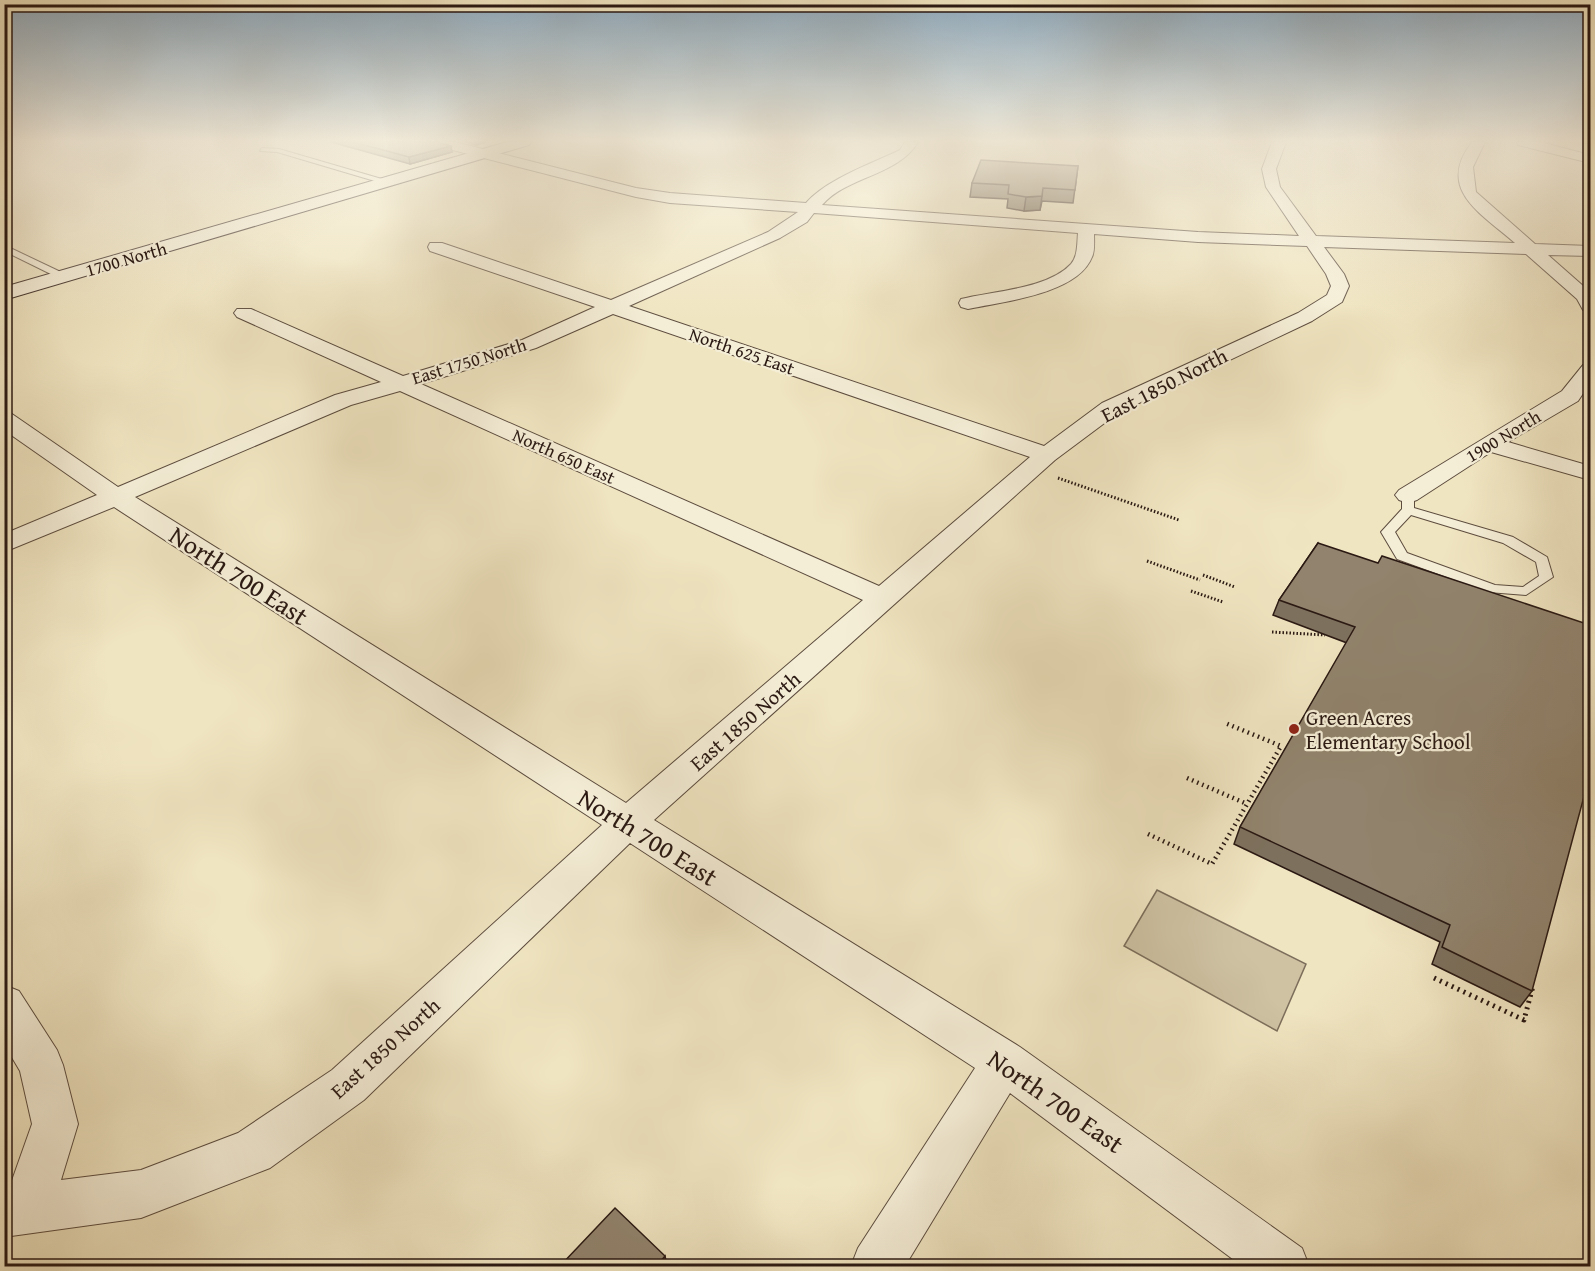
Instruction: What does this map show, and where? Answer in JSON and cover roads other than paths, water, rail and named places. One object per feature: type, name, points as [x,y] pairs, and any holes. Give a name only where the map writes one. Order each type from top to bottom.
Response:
[{"type":"street","name":"1700 North","points":[[4,294],[322,201]]},
{"type":"street","points":[[711,201],[1198,237],[1590,251]]},
{"type":"street","name":"East 1750 North","points":[[4,544],[343,399],[476,362],[529,344],[774,235],[801,219],[816,201]]},
{"type":"street","name":"East 1850 North","points":[[16,1209],[141,1194],[253,1151],[348,1085],[627,823],[884,599],[1052,466],[1110,408],[1305,317],[1335,298],[1340,286],[1335,274],[1283,201]]},
{"type":"street","points":[[1477,201],[1584,296],[1590,306]]},
{"type":"street","points":[[968,303],[1046,285],[1069,275],[1083,259],[1086,229]]},
{"type":"street","name":"North 625 East","points":[[436,247],[612,307],[1052,466]]},
{"type":"street","name":"North 650 East","points":[[244,313],[884,599]]},
{"type":"street","name":"1900 North","points":[[1408,502],[1488,444],[1570,396],[1590,369]]},
{"type":"street","name":"North 700 East","points":[[4,419],[116,496],[1004,1062],[1284,1266]]},
{"type":"street","points":[[1488,444],[1590,473]]},
{"type":"street","points":[[4,1004],[41,1065],[55,1124],[16,1209]]},
{"type":"street","points":[[876,1266],[1004,1062]]},
{"type":"lane","points":[[4,248],[64,277]]},
{"type":"lane","points":[[1408,502],[1508,540],[1542,560],[1546,578],[1526,591],[1494,589],[1402,556],[1388,532],[1408,502]]},
{"type":"place","name":"Green Acres Elementary School","points":[[1294,729]]}]
